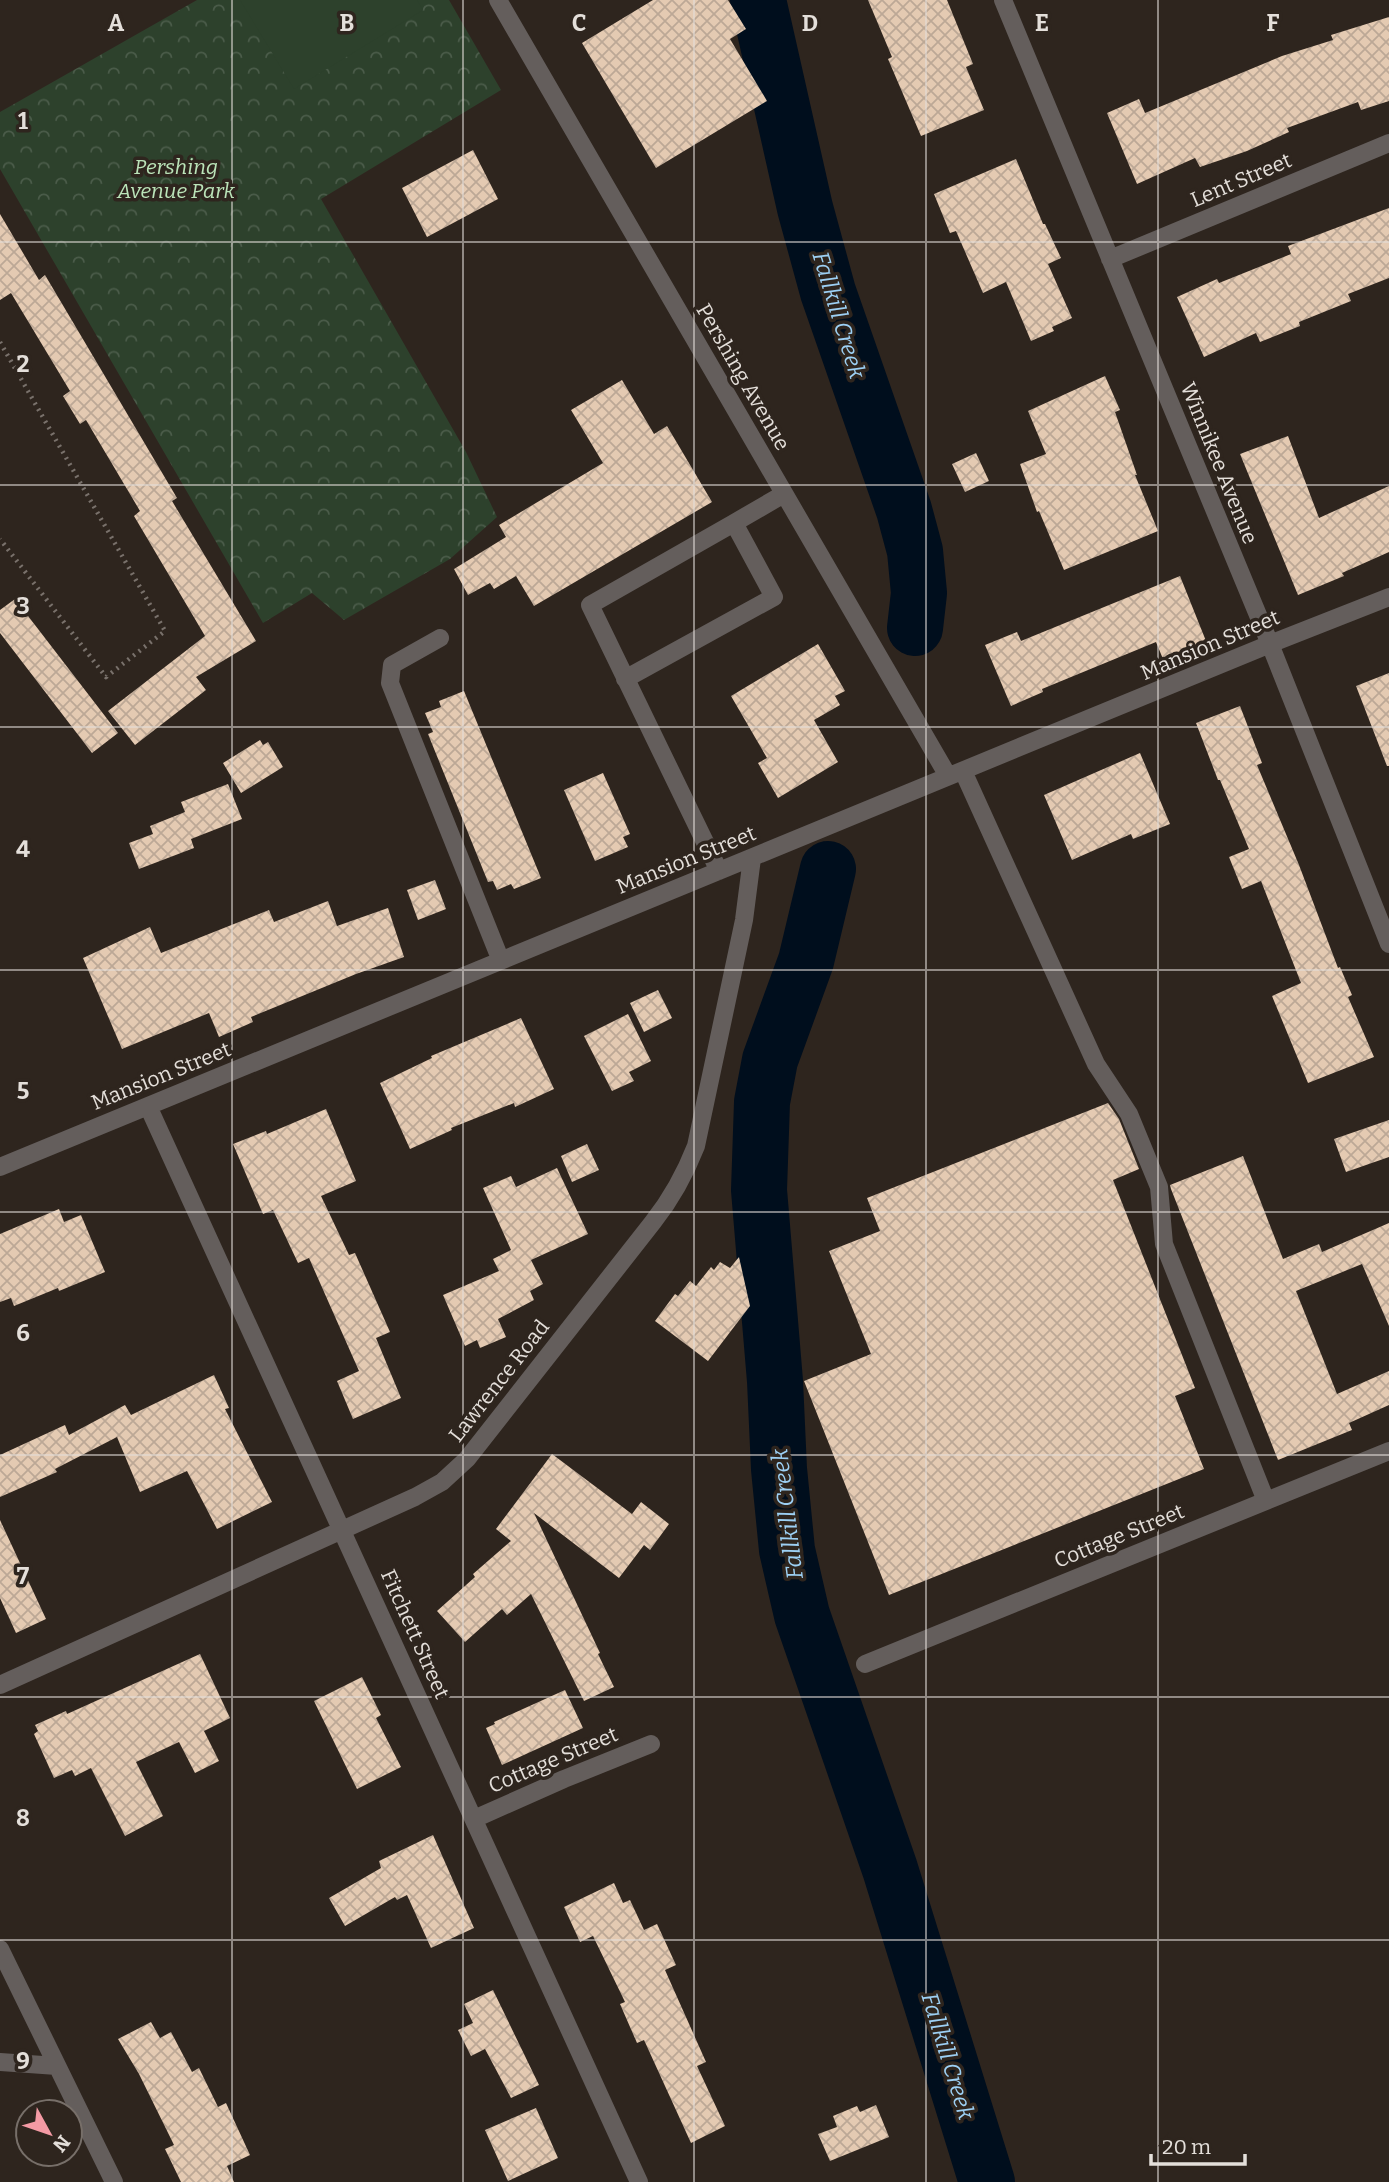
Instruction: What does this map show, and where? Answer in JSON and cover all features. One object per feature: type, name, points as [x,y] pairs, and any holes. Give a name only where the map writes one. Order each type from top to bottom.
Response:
[{"type":"street","name":"Pershing Avenue","points":[[498,0],[784,494],[956,774],[1096,1064],[1129,1114],[1159,1187],[1164,1244],[1266,1501]]},
{"type":"street","name":"Winnikee Avenue","points":[[1003,0],[1270,645],[1389,944]]},
{"type":"street","name":"Lent Street","points":[[1110,259],[1389,143]]},
{"type":"street","points":[[719,871],[590,605],[784,494]]},
{"type":"street","points":[[625,679],[774,597],[734,523]]},
{"type":"street","name":"Mansion Street","points":[[0,1167],[1389,597]]},
{"type":"street","points":[[440,638],[393,665],[390,683],[501,961]]},
{"type":"street","name":"Lawrence Road","points":[[0,1685],[415,1497],[442,1482],[467,1459],[671,1198],[696,1146],[744,920],[752,858]]},
{"type":"street","name":"Fitchett Street","points":[[148,1106],[639,2182]]},
{"type":"street","name":"Cottage Street","points":[[865,1664],[1389,1451]]},
{"type":"street","name":"Cottage Street","points":[[474,1819],[651,1744]]},
{"type":"street","points":[[0,1949],[114,2182]]},
{"type":"street","points":[[0,2062],[57,2066]]},
{"type":"path","points":[[0,342],[165,631],[106,677],[0,539]]},
{"type":"green space","name":"Pershing Avenue Park","points":[[197,0],[449,0],[501,90],[321,199],[466,452],[497,517],[450,559],[344,620],[312,593],[263,623],[0,169],[0,112]]},
{"type":"green space","points":[[240,0],[417,0],[423,10],[294,89]]},
{"type":"building","points":[[653,0],[728,0],[746,29],[730,39],[767,101],[656,168],[582,43]]},
{"type":"building","points":[[868,0],[947,0],[973,64],[966,67],[984,110],[921,136],[888,59],[892,57]]},
{"type":"building","points":[[1389,17],[1389,101],[1361,110],[1358,102],[1287,128],[1289,132],[1247,151],[1200,167],[1195,158],[1137,184],[1107,113],[1139,99],[1145,113],[1282,56],[1333,40],[1331,35]]},
{"type":"building","points":[[473,150],[498,199],[427,237],[402,188]]},
{"type":"building","points":[[1016,159],[1043,224],[1061,258],[1048,264],[1072,318],[1052,327],[1054,331],[1031,341],[1006,282],[983,293],[956,231],[950,233],[934,194]]},
{"type":"building","points":[[1389,208],[1389,278],[1348,294],[1351,301],[1299,322],[1300,326],[1260,342],[1256,333],[1204,357],[1177,297],[1217,279],[1219,283],[1291,254],[1288,246]]},
{"type":"building","points":[[0,214],[39,280],[45,275],[177,498],[172,501],[256,641],[196,677],[206,690],[135,745],[108,711],[205,636],[134,516],[140,511],[86,420],[80,424],[63,396],[70,391],[11,293],[0,300]]},
{"type":"building","points":[[1105,376],[1120,410],[1115,412],[1135,475],[1158,531],[1064,570],[1039,511],[1037,512],[1020,464],[1046,454],[1028,411]]},
{"type":"building","points":[[622,380],[654,434],[667,426],[712,502],[534,606],[516,576],[494,589],[490,583],[468,595],[454,569],[506,537],[499,525],[603,463],[571,410]]},
{"type":"building","points":[[1288,436],[1319,518],[1389,486],[1389,552],[1342,573],[1344,576],[1298,595],[1240,454]]},
{"type":"building","points":[[976,453],[989,481],[965,492],[952,464]]},
{"type":"building","points":[[1180,576],[1206,641],[1163,659],[1156,642],[1042,689],[1043,692],[1011,706],[985,645],[1017,632],[1021,641]]},
{"type":"building","points":[[15,599],[118,733],[92,753],[0,633],[0,610]]},
{"type":"building","points":[[818,644],[845,691],[835,696],[840,705],[814,720],[838,762],[778,798],[758,763],[767,758],[731,696]]},
{"type":"building","points":[[1389,673],[1389,766],[1387,766],[1356,686]]},
{"type":"building","points":[[464,691],[541,878],[514,889],[511,884],[497,890],[493,881],[488,882],[428,734],[433,732],[425,713],[441,707],[439,701]]},
{"type":"building","points":[[1240,706],[1262,763],[1257,765],[1338,968],[1340,967],[1352,995],[1348,997],[1374,1057],[1308,1083],[1272,996],[1301,983],[1261,881],[1242,889],[1229,857],[1249,849],[1196,723]]},
{"type":"building","points":[[260,740],[263,745],[268,742],[283,767],[241,793],[223,763]]},
{"type":"building","points":[[1140,753],[1170,824],[1133,839],[1131,834],[1072,860],[1044,795]]},
{"type":"building","points":[[603,773],[630,834],[623,837],[628,847],[595,861],[564,790]]},
{"type":"building","points":[[228,784],[242,819],[191,839],[194,848],[139,869],[129,843],[153,834],[150,826],[185,812],[181,802]]},
{"type":"building","points":[[435,880],[446,909],[418,920],[407,890]]},
{"type":"building","points":[[328,901],[337,926],[388,908],[404,957],[251,1017],[253,1022],[219,1037],[209,1013],[122,1049],[83,958],[150,927],[161,953],[269,910],[274,922]]},
{"type":"building","points":[[658,990],[672,1018],[644,1032],[630,1003]]},
{"type":"building","points":[[628,1014],[651,1061],[629,1072],[634,1081],[612,1091],[584,1036]]},
{"type":"building","points":[[521,1018],[554,1089],[515,1107],[514,1103],[451,1128],[452,1130],[410,1149],[380,1083],[432,1058],[431,1056]]},
{"type":"building","points":[[1108,1103],[1119,1119],[1139,1169],[1113,1180],[1195,1388],[1175,1396],[1204,1469],[889,1595],[804,1381],[871,1354],[829,1251],[880,1231],[867,1198]]},
{"type":"building","points":[[326,1109],[356,1181],[321,1196],[349,1255],[355,1253],[390,1332],[376,1338],[401,1398],[353,1419],[337,1381],[359,1371],[309,1258],[298,1263],[273,1210],[263,1214],[233,1144],[266,1131],[267,1134]]},
{"type":"building","points":[[1389,1120],[1389,1157],[1346,1172],[1334,1139]]},
{"type":"building","points":[[587,1144],[599,1170],[572,1182],[561,1156]]},
{"type":"building","points":[[1243,1156],[1283,1259],[1319,1244],[1322,1252],[1389,1223],[1389,1326],[1362,1264],[1296,1291],[1337,1394],[1389,1371],[1389,1405],[1349,1423],[1352,1430],[1278,1460],[1170,1185]]},
{"type":"building","points":[[557,1168],[588,1234],[531,1260],[543,1284],[530,1291],[534,1300],[498,1319],[506,1337],[480,1348],[477,1340],[465,1346],[443,1295],[499,1271],[493,1259],[511,1250],[483,1188],[511,1176],[516,1187]]},
{"type":"building","points":[[59,1209],[64,1222],[81,1215],[105,1272],[14,1306],[11,1298],[0,1302],[0,1234]]},
{"type":"building","points":[[739,1257],[750,1306],[708,1361],[655,1321],[675,1294],[678,1296],[690,1281],[696,1286],[711,1267],[714,1270],[720,1262],[730,1268]]},
{"type":"building","points":[[214,1375],[229,1408],[225,1409],[272,1502],[217,1529],[187,1471],[140,1492],[117,1437],[55,1469],[57,1472],[0,1497],[0,1455],[65,1425],[69,1435],[125,1405],[131,1415]]},
{"type":"building","points":[[552,1454],[632,1514],[641,1502],[669,1524],[650,1550],[644,1545],[619,1578],[534,1513],[614,1687],[584,1701],[531,1594],[507,1615],[502,1609],[465,1642],[437,1611],[475,1577],[473,1574],[511,1541],[496,1529]]},
{"type":"building","points":[[0,1520],[46,1619],[16,1633],[0,1598]]},
{"type":"building","points":[[200,1654],[230,1718],[204,1731],[219,1761],[195,1773],[179,1742],[136,1762],[163,1816],[125,1836],[91,1768],[75,1776],[72,1770],[54,1778],[34,1734],[38,1731],[35,1725],[66,1711],[67,1714]]},
{"type":"building","points":[[362,1677],[381,1715],[376,1718],[401,1767],[357,1789],[314,1701]]},
{"type":"building","points":[[565,1690],[583,1728],[502,1765],[486,1728]]},
{"type":"building","points":[[433,1835],[474,1928],[431,1948],[407,1895],[397,1900],[395,1897],[345,1926],[329,1898],[381,1868],[379,1861]]},
{"type":"building","points":[[614,1883],[623,1903],[630,1900],[644,1930],[657,1924],[676,1965],[665,1970],[706,2062],[697,2066],[725,2126],[691,2143],[644,2040],[637,2043],[620,2004],[625,2002],[593,1936],[580,1942],[564,1907]]},
{"type":"building","points":[[493,1990],[539,2085],[511,2098],[485,2049],[471,2056],[458,2030],[473,2023],[464,2004]]},
{"type":"building","points":[[151,2022],[160,2038],[171,2032],[192,2072],[199,2068],[218,2107],[226,2103],[250,2155],[227,2166],[234,2182],[181,2182],[165,2149],[174,2145],[139,2074],[118,2039]]},
{"type":"building","points":[[876,2105],[889,2137],[830,2161],[818,2134],[837,2127],[833,2116],[857,2106],[860,2112]]},
{"type":"building","points":[[536,2108],[558,2158],[508,2181],[485,2130]]},
{"type":"waterway","name":"Fallkill Creek","points":[[758,0],[805,208],[828,292],[904,510],[915,551],[919,593],[915,628]]},
{"type":"waterway","name":"Fallkill Creek","points":[[828,869],[806,961],[770,1060],[762,1102],[759,1190],[787,1550],[802,1615],[890,1869],[987,2182]]}]
